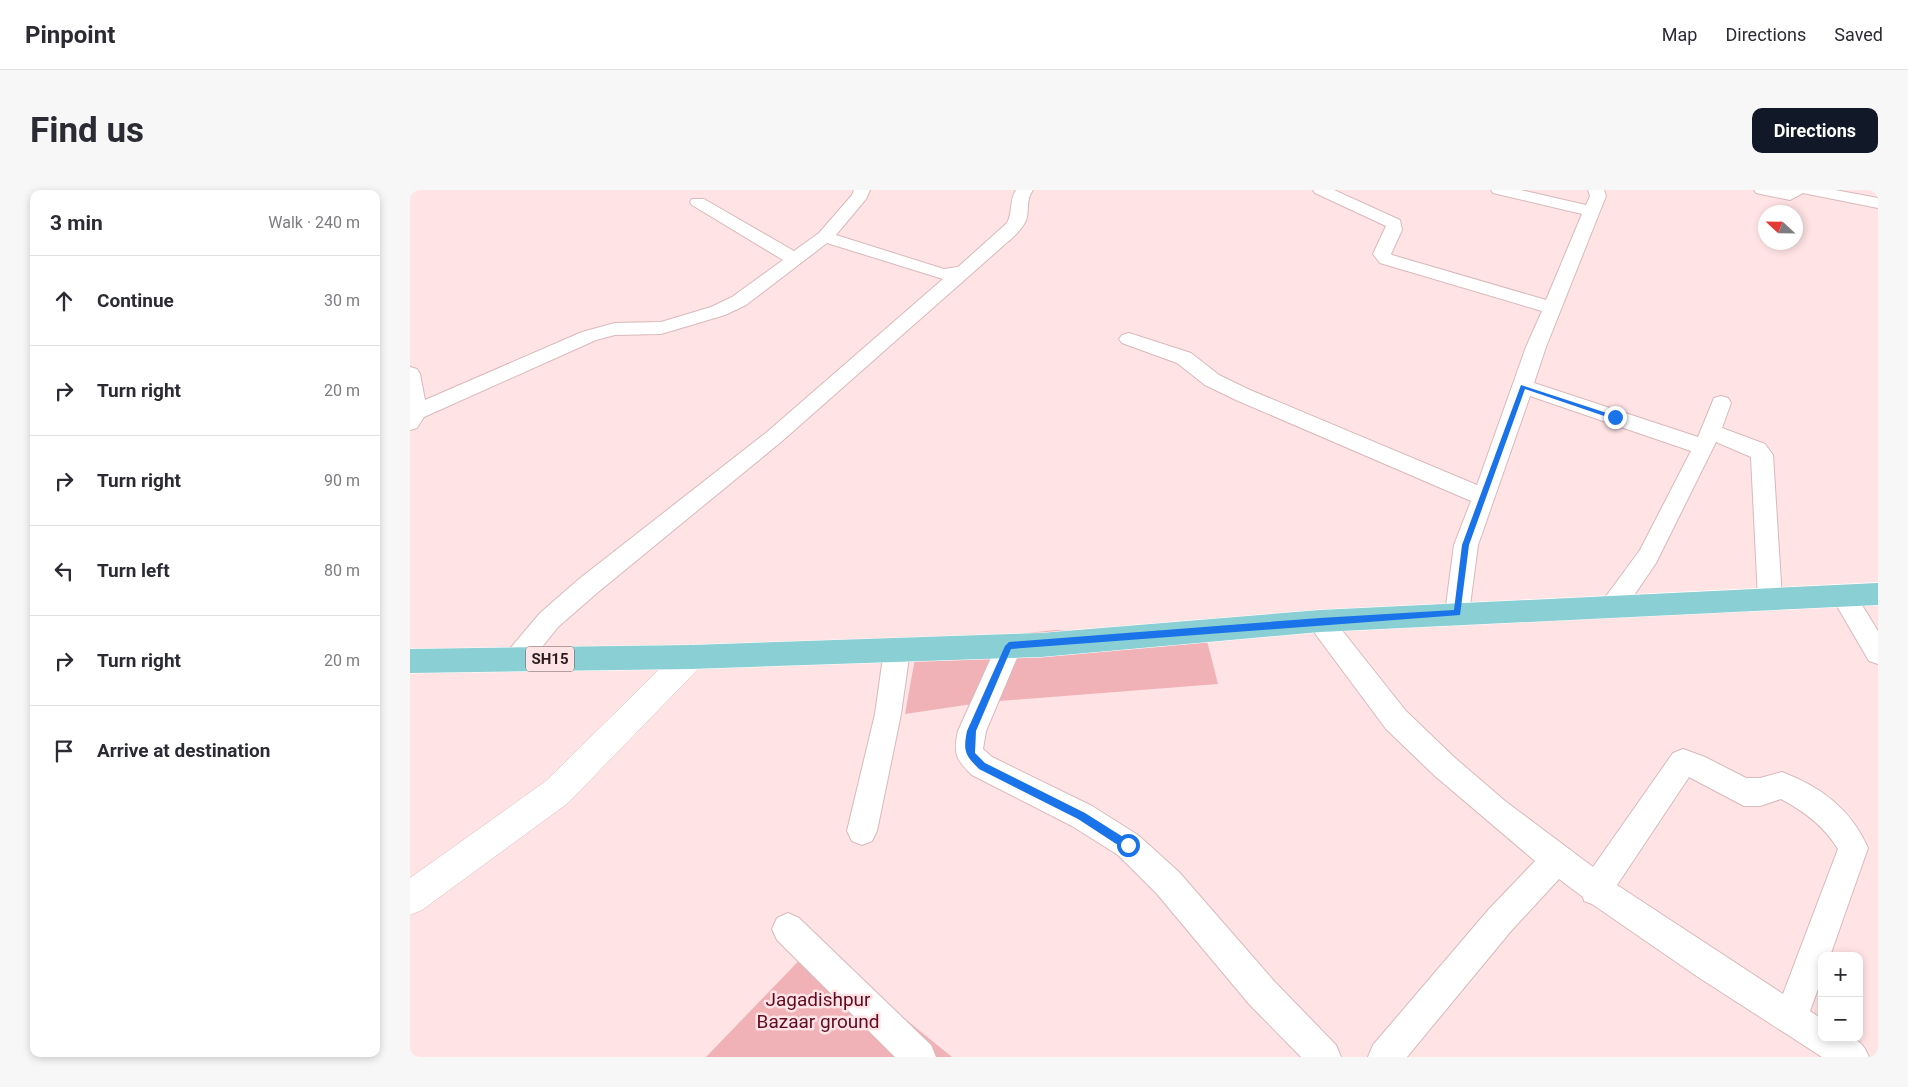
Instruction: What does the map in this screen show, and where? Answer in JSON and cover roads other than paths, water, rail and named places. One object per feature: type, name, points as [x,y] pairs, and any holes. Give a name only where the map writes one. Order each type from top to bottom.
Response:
[{"type":"main road","name":"SH15","points":[[410,661],[691,657],[1009,646],[1320,621],[1878,594]]},
{"type":"street","points":[[410,374],[414,417],[589,336],[615,328],[662,328],[718,311],[739,301],[825,237],[860,196],[862,190]]},
{"type":"street","points":[[517,659],[548,620],[774,438],[997,242],[1016,222],[1020,211],[1019,198],[1025,190]]},
{"type":"street","points":[[1321,190],[1387,219],[1394,224],[1394,230],[1382,254],[1386,259],[1552,308]]},
{"type":"street","points":[[1500,190],[1592,210]]},
{"type":"street","points":[[1457,613],[1466,545],[1552,308],[1598,196],[1596,190]]},
{"type":"street","points":[[1762,190],[1798,191],[1878,203]]},
{"type":"street","points":[[698,202],[796,259]]},
{"type":"street","points":[[825,237],[943,274],[961,272]]},
{"type":"street","points":[[1129,340],[1170,352],[1193,364],[1212,380],[1243,395],[1484,498]]},
{"type":"street","points":[[1523,386],[1707,439],[1757,449],[1762,455],[1770,599]]},
{"type":"street","points":[[1613,606],[1648,556],[1707,439],[1721,403]]},
{"type":"street","points":[[1843,596],[1878,653]]},
{"type":"street","points":[[1320,621],[1394,719],[1482,800],[1596,890],[1695,958],[1818,1035]]},
{"type":"street","points":[[1009,646],[972,731],[969,743],[970,755],[982,766],[1082,816],[1128,845],[1168,883],[1261,992],[1324,1057]]},
{"type":"street","points":[[862,831],[888,714],[897,650]]},
{"type":"street","points":[[410,898],[557,792],[691,657]]},
{"type":"street","points":[[1596,890],[1683,762],[1695,766],[1744,792],[1760,792],[1782,785],[1820,805],[1847,834],[1853,848],[1791,1018]]},
{"type":"street","points":[[1385,1057],[1500,920],[1556,860]]},
{"type":"street","points":[[788,929],[919,1057]]},
{"type":"street","points":[[1828,1042],[1852,1057]]},
{"type":"park label","name":"Jagadishpur Bazaar ground","points":[[818,1010]]}]
